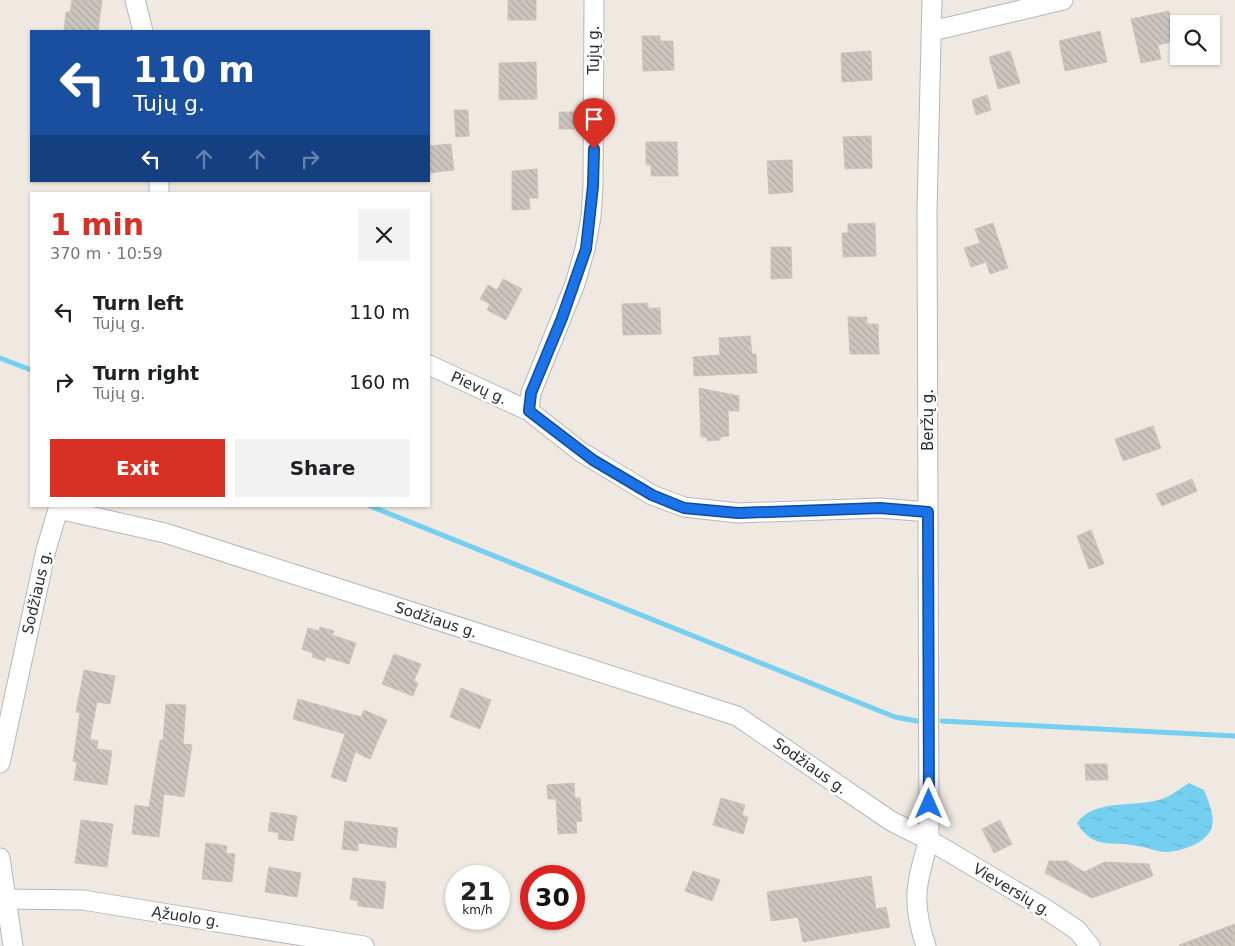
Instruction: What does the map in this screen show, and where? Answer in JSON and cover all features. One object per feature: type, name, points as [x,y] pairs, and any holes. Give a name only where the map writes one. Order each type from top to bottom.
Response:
[{"type":"street","points":[[135,0],[143,30]]},
{"type":"street","name":"Tujų g.","points":[[529,411],[531,393],[586,249],[593,186],[594,0]]},
{"type":"street","name":"Beržų g.","points":[[929,840],[927,210],[932,0]]},
{"type":"street","points":[[932,31],[1063,0]]},
{"type":"street","name":"Pievų g.","points":[[430,365],[529,411]]},
{"type":"street","points":[[529,411],[581,452],[652,495],[684,508],[738,513],[880,508],[928,512]]},
{"type":"street","name":"Sodžiaus g.","points":[[0,762],[46,550],[59,508],[165,533],[737,716],[849,794],[891,821],[929,840]]},
{"type":"street","points":[[926,946],[918,923],[916,883],[929,840]]},
{"type":"street","name":"Vieversių g.","points":[[929,840],[1044,908],[1077,930],[1090,946]]},
{"type":"street","points":[[0,858],[13,946]]},
{"type":"street","name":"Ąžuolo g.","points":[[6,899],[83,900],[364,946]]},
{"type":"water","points":[[1189,783],[1204,790],[1211,808],[1213,823],[1205,838],[1187,848],[1163,852],[1128,844],[1104,843],[1090,838],[1077,823],[1084,815],[1094,810],[1116,805],[1152,802],[1172,794]]},
{"type":"building","points":[[72,0],[102,0],[98,30],[64,30],[66,12],[70,12]]},
{"type":"building","points":[[508,0],[536,0],[536,20],[508,20]]},
{"type":"building","points":[[1169,11],[1170,42],[1158,45],[1161,59],[1141,63],[1131,19]]},
{"type":"building","points":[[1100,31],[1107,62],[1065,71],[1059,41]]},
{"type":"building","points":[[642,36],[660,36],[660,41],[673,41],[674,70],[643,71]]},
{"type":"building","points":[[871,51],[872,80],[842,82],[841,53]]},
{"type":"building","points":[[1010,51],[1020,83],[998,89],[989,57]]},
{"type":"building","points":[[536,62],[537,99],[499,100],[499,63]]},
{"type":"building","points":[[987,95],[991,110],[976,115],[972,100]]},
{"type":"building","points":[[454,110],[468,110],[469,136],[456,137]]},
{"type":"building","points":[[559,112],[575,112],[575,129],[559,129]]},
{"type":"building","points":[[871,136],[872,168],[845,169],[843,137]]},
{"type":"building","points":[[646,142],[677,142],[678,176],[651,176],[651,165],[646,165]]},
{"type":"building","points":[[451,144],[454,170],[430,173],[430,146]]},
{"type":"building","points":[[792,160],[793,192],[769,194],[767,161]]},
{"type":"building","points":[[537,169],[538,198],[529,198],[530,209],[512,210],[512,171]]},
{"type":"building","points":[[875,223],[876,256],[843,257],[842,233],[848,233],[848,224]]},
{"type":"building","points":[[993,223],[1008,268],[990,274],[986,262],[971,267],[964,248],[980,243],[975,229]]},
{"type":"building","points":[[771,247],[791,247],[792,278],[771,279]]},
{"type":"building","points":[[503,279],[522,289],[506,320],[487,310],[490,304],[480,299],[488,285],[497,290]]},
{"type":"building","points":[[648,303],[648,308],[660,308],[661,334],[623,335],[622,304]]},
{"type":"building","points":[[848,317],[867,317],[867,324],[878,324],[879,354],[850,354]]},
{"type":"building","points":[[750,336],[752,354],[756,354],[757,373],[694,376],[693,357],[720,355],[719,338]]},
{"type":"building","points":[[699,388],[739,396],[739,411],[728,411],[729,436],[720,437],[720,440],[707,441],[707,437],[701,437]]},
{"type":"building","points":[[1153,426],[1161,448],[1123,461],[1115,439]]},
{"type":"building","points":[[1192,479],[1197,491],[1162,506],[1156,494]]},
{"type":"building","points":[[1091,530],[1104,564],[1089,569],[1077,536]]},
{"type":"building","points":[[320,627],[334,631],[332,635],[356,643],[349,664],[326,657],[325,661],[312,657],[313,653],[302,649],[308,628],[319,631]]},
{"type":"building","points":[[394,654],[421,664],[414,681],[418,683],[413,696],[382,684]]},
{"type":"building","points":[[84,670],[115,676],[110,704],[97,702],[90,739],[98,741],[97,749],[112,751],[107,785],[74,780],[77,762],[73,761],[80,713],[76,712]]},
{"type":"building","points":[[461,688],[491,700],[480,729],[450,717]]},
{"type":"building","points":[[298,699],[361,717],[364,710],[387,720],[370,759],[355,752],[346,782],[331,777],[345,734],[293,719]]},
{"type":"building","points":[[166,704],[186,705],[183,744],[192,745],[184,797],[164,794],[159,837],[132,834],[135,805],[149,807],[160,740],[163,740]]},
{"type":"building","points":[[1085,764],[1107,764],[1108,780],[1086,780]]},
{"type":"building","points":[[574,783],[575,798],[580,798],[582,821],[576,822],[577,833],[558,834],[556,799],[548,799],[547,785]]},
{"type":"building","points":[[721,798],[745,805],[742,815],[748,817],[743,834],[713,825]]},
{"type":"building","points":[[271,812],[297,816],[293,841],[278,839],[279,833],[268,831]]},
{"type":"building","points":[[81,820],[113,824],[107,867],[75,863]]},
{"type":"building","points":[[1000,820],[1012,844],[994,853],[982,829]]},
{"type":"building","points":[[345,821],[398,828],[396,848],[358,843],[358,851],[342,849]]},
{"type":"building","points":[[206,843],[227,846],[226,853],[235,854],[232,882],[202,879]]},
{"type":"building","points":[[1049,861],[1067,861],[1084,872],[1105,862],[1149,864],[1153,876],[1092,898],[1045,873]]},
{"type":"building","points":[[269,867],[301,873],[297,897],[265,892]]},
{"type":"building","points":[[693,871],[720,880],[712,901],[685,891]]},
{"type":"building","points":[[871,876],[876,909],[886,907],[890,927],[803,942],[798,917],[771,921],[767,892]]},
{"type":"building","points":[[353,878],[386,882],[383,909],[358,906],[358,901],[350,899]]},
{"type":"building","points":[[1235,924],[1235,946],[1179,945]]},
{"type":"waterway","points":[[0,358],[30,370]]},
{"type":"waterway","points":[[372,507],[895,717],[917,721]]},
{"type":"waterway","points":[[942,721],[1235,736]]},
{"type":"route","points":[[594,149],[591,217],[586,249],[562,318],[531,393],[529,411],[593,460],[652,495],[684,508],[738,513],[880,508],[928,512],[929,804]]}]
